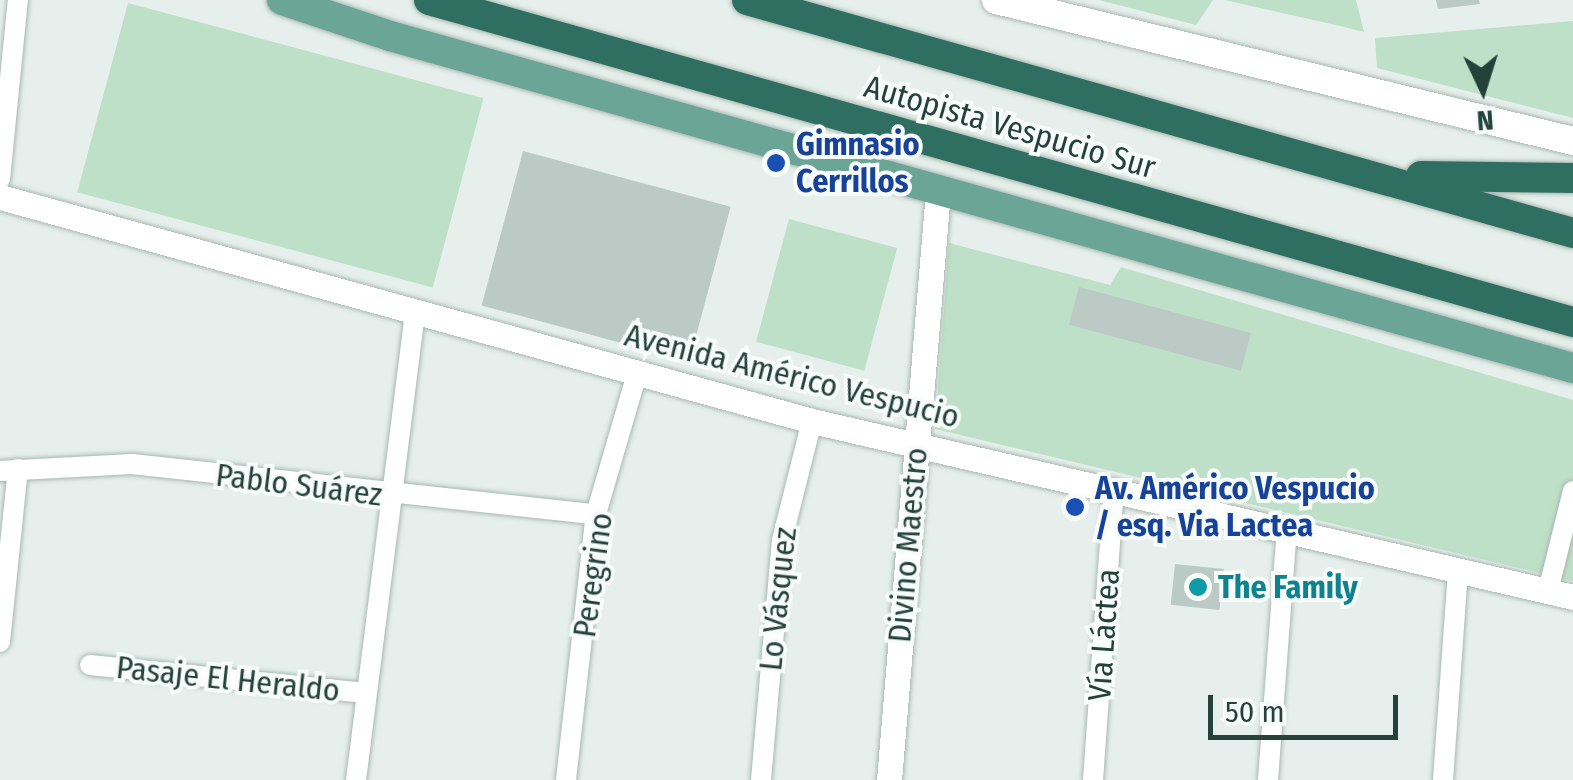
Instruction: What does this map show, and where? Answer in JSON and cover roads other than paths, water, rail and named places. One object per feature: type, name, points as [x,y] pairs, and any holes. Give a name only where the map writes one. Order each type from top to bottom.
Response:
[{"type":"highway","name":"Autopista Vespucio Sur","points":[[429,0],[1573,322]]},
{"type":"highway","name":"Autopista Vespucio Sur","points":[[747,0],[1573,233]]},
{"type":"highway","points":[[1354,171],[1573,178]]},
{"type":"main road","points":[[282,0],[938,191],[1573,368]]},
{"type":"main road","points":[[996,0],[1573,141]]},
{"type":"street","points":[[0,180],[18,0]]},
{"type":"street","name":"Divino Maestro","points":[[889,780],[938,191]]},
{"type":"street","name":"Avenida Américo Vespucio","points":[[0,197],[812,421],[1561,594]]},
{"type":"street","points":[[356,780],[415,312]]},
{"type":"street","name":"Peregrino","points":[[566,780],[596,514],[637,374]]},
{"type":"street","name":"Lo Vásquez","points":[[761,780],[782,540],[812,421]]},
{"type":"street","name":"Pablo Suárez","points":[[9,470],[132,464],[390,496],[596,514]]},
{"type":"street","points":[[0,642],[9,470]]},
{"type":"street","name":"Vía Láctea","points":[[1093,780],[1114,490]]},
{"type":"street","points":[[1561,594],[1573,491]]},
{"type":"street","points":[[1268,780],[1287,530]]},
{"type":"street","points":[[1443,780],[1458,570]]},
{"type":"street","name":"Pasaje El Heraldo","points":[[90,665],[366,693]]},
{"type":"place","name":"Gimnasio Cerrillos","points":[[776,163]]},
{"type":"place","name":"Av. Américo Vespucio / esq. Via Lactea","points":[[1075,507]]},
{"type":"place","name":"The Family","points":[[1198,587]]}]
